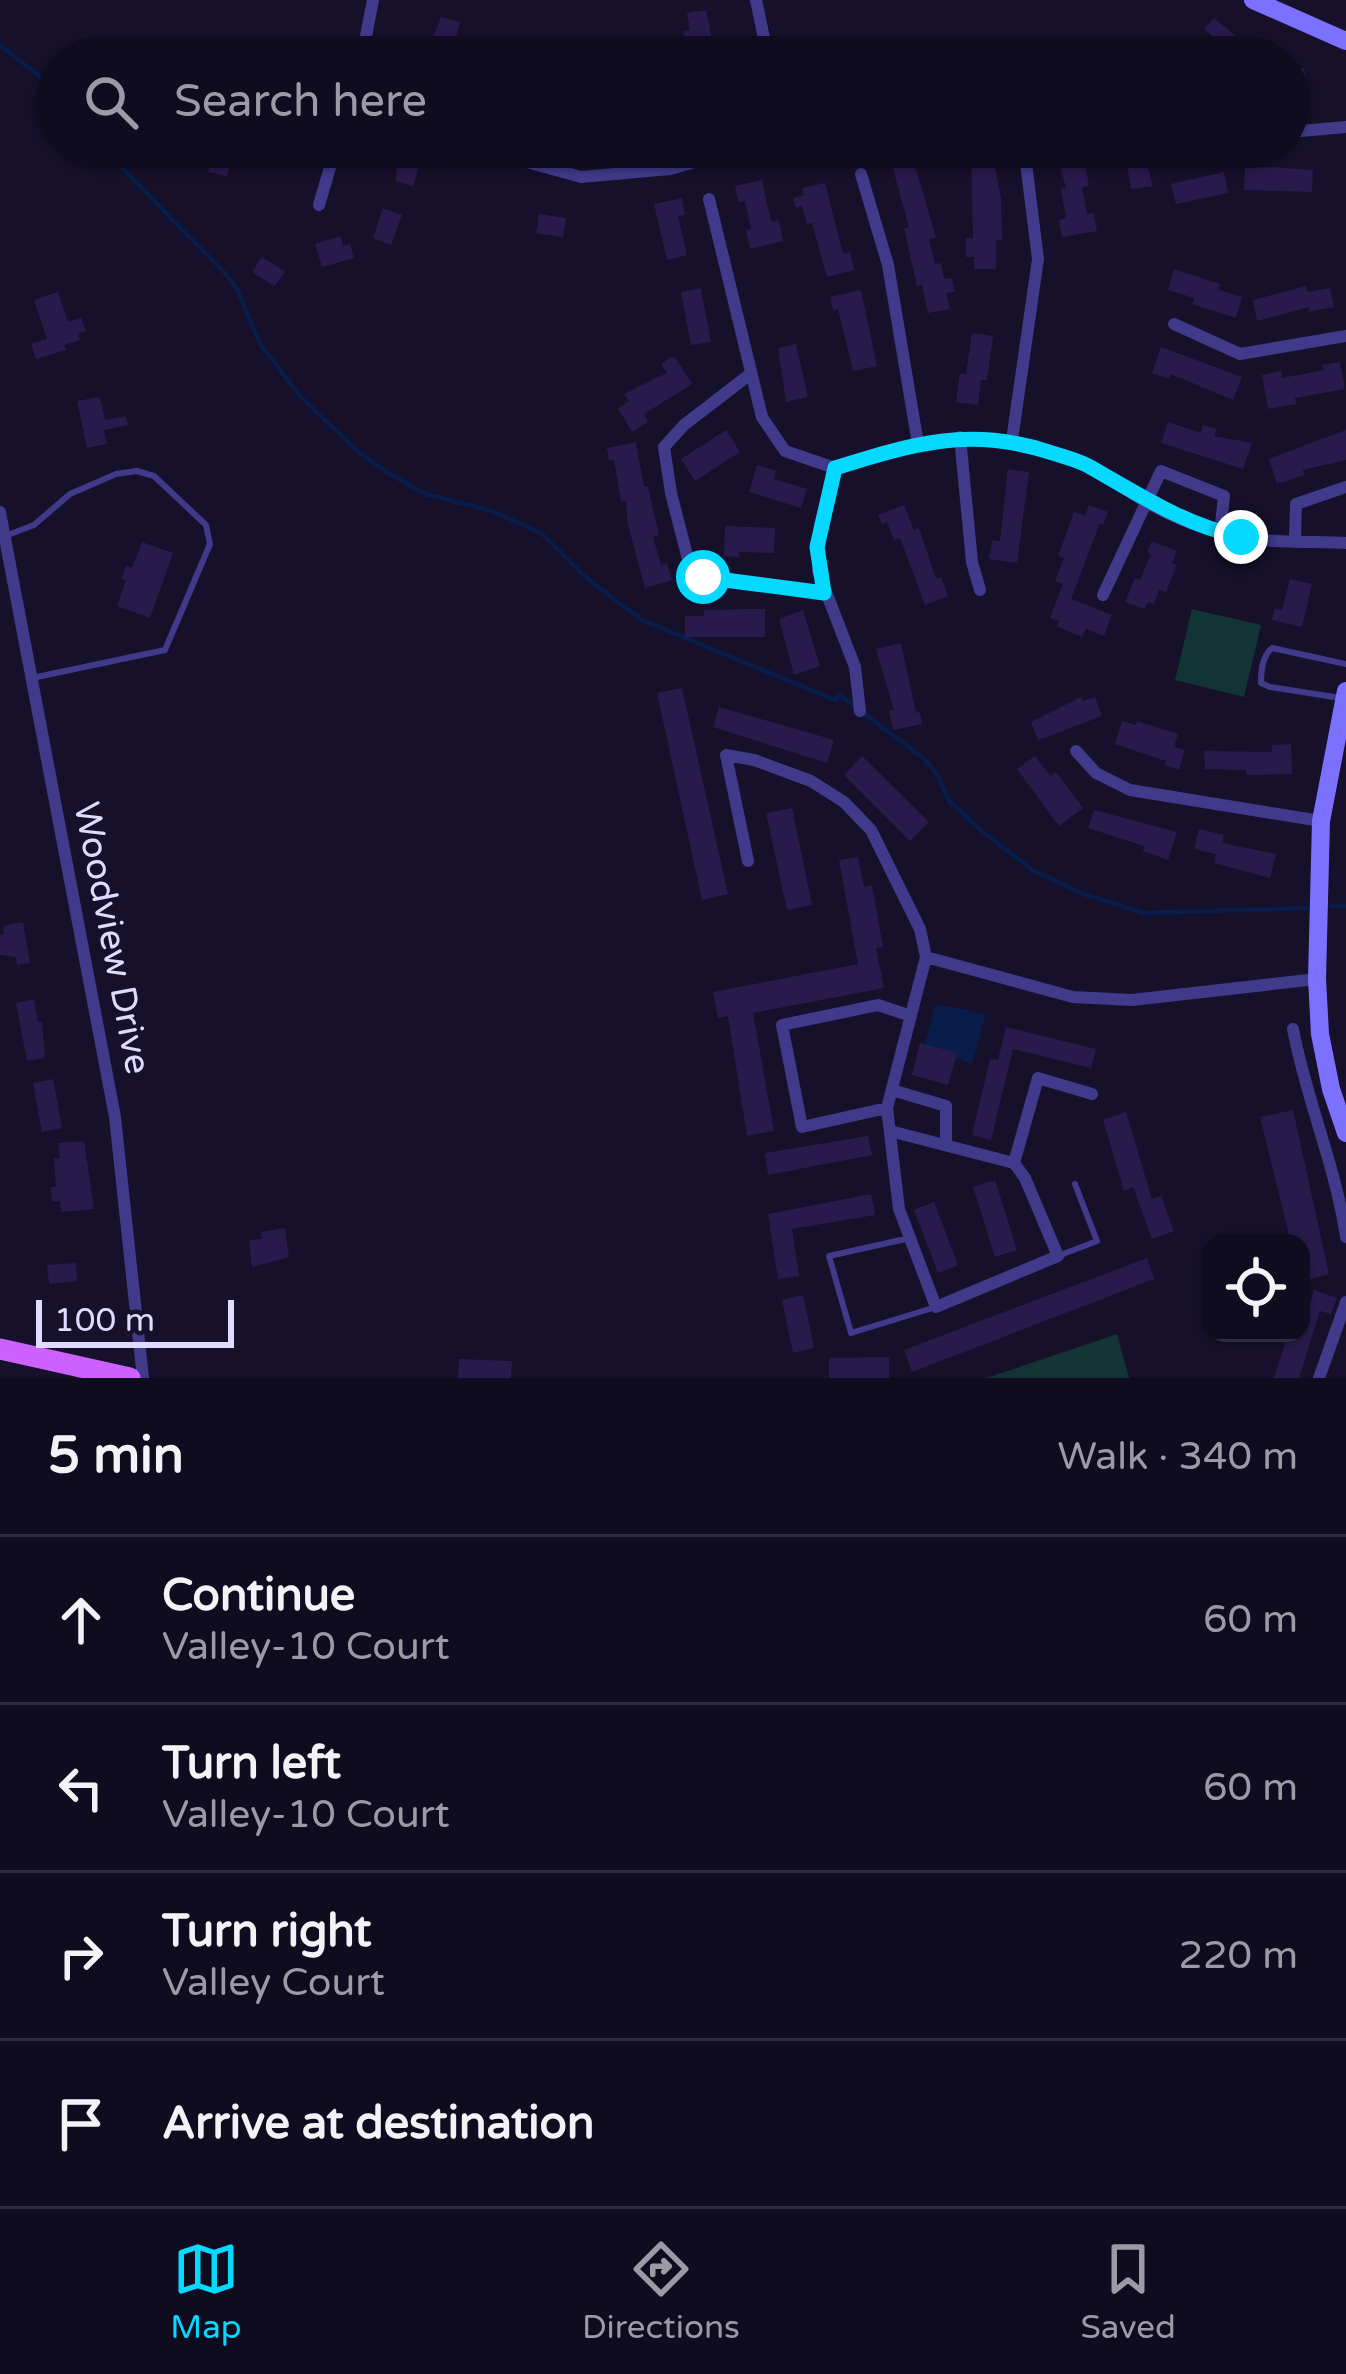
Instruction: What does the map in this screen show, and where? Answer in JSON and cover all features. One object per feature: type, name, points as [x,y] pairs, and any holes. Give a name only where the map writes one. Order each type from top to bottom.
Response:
[{"type":"main road","points":[[0,1349],[130,1378]]},
{"type":"street","points":[[366,36],[374,0]]},
{"type":"street","points":[[756,0],[764,36]]},
{"type":"street","points":[[1253,0],[1346,41]]},
{"type":"street","points":[[1310,130],[1346,127]]},
{"type":"street","points":[[319,205],[330,168]]},
{"type":"street","points":[[549,168],[581,177],[677,168]]},
{"type":"street","points":[[1012,440],[1038,259],[1027,168]]},
{"type":"street","points":[[861,174],[888,266],[918,444]]},
{"type":"street","points":[[709,199],[749,375],[762,417],[785,451],[835,468],[960,437],[1012,440],[1088,465],[1146,502],[1220,532],[1346,542]]},
{"type":"street","points":[[1174,324],[1240,354],[1346,336]]},
{"type":"street","points":[[749,375],[684,425],[664,447],[670,493],[691,571],[719,580],[824,593]]},
{"type":"street","points":[[960,437],[972,562],[980,590]]},
{"type":"street","points":[[835,468],[817,547],[824,593],[855,667],[860,711]]},
{"type":"street","points":[[1103,595],[1161,471],[1224,496],[1220,532]]},
{"type":"street","points":[[1294,540],[1296,504],[1346,487]]},
{"type":"street","name":"Woodview Drive","points":[[0,512],[115,1117],[143,1378]]},
{"type":"street","points":[[1321,1141],[1345,1126],[1320,1034],[1317,979],[1322,820],[1345,695]]},
{"type":"street","points":[[1076,751],[1096,773],[1130,790],[1322,820]]},
{"type":"street","points":[[748,861],[726,755],[754,760],[811,782],[844,802],[871,830],[920,928],[926,956],[887,1108],[899,1209],[936,1306],[1058,1256],[1014,1163],[890,1131]]},
{"type":"street","points":[[926,956],[1073,997],[1132,1000],[1317,979]]},
{"type":"street","points":[[887,1108],[802,1126],[782,1024],[878,1005],[911,1016]]},
{"type":"street","points":[[1293,1029],[1304,1089],[1339,1197],[1346,1237]]},
{"type":"street","points":[[1014,1163],[1038,1078],[1092,1094]]},
{"type":"street","points":[[892,1090],[946,1106],[946,1143]]},
{"type":"street","points":[[1318,1378],[1346,1302]]},
{"type":"lane","points":[[4,536],[34,525],[70,494],[116,474],[137,471],[154,476],[206,525],[210,544],[164,650],[32,678]]},
{"type":"lane","points":[[1345,695],[1270,687],[1262,682],[1261,674],[1271,648],[1346,664]]},
{"type":"lane","points":[[1058,1256],[1097,1241],[1075,1184]]},
{"type":"lane","points":[[910,1238],[829,1256],[851,1334],[936,1306]]},
{"type":"green space","points":[[1192,609],[1261,625],[1244,697],[1175,680]]},
{"type":"green space","points":[[1117,1334],[1129,1378],[987,1378]]},
{"type":"water","points":[[936,1004],[986,1014],[972,1064],[924,1046]]},
{"type":"building","points":[[706,10],[711,36],[685,36],[684,31],[690,30],[687,13]]},
{"type":"building","points":[[441,17],[460,22],[456,36],[433,36]]},
{"type":"building","points":[[1214,18],[1236,36],[1213,36],[1204,29]]},
{"type":"building","points":[[209,168],[229,168],[227,176],[208,172]]},
{"type":"building","points":[[397,168],[419,168],[413,186],[395,181]]},
{"type":"building","points":[[893,168],[916,168],[936,237],[929,239],[935,264],[941,263],[944,279],[952,278],[955,292],[946,293],[950,309],[928,313],[904,228],[909,227]]},
{"type":"building","points":[[971,168],[995,168],[1002,240],[996,240],[996,269],[974,269],[974,257],[966,257],[966,238],[973,238]]},
{"type":"building","points":[[1061,168],[1086,168],[1089,186],[1082,187],[1087,214],[1094,213],[1097,231],[1062,237],[1059,220],[1066,218],[1061,189],[1066,188]]},
{"type":"building","points":[[1128,168],[1148,168],[1153,186],[1131,189]]},
{"type":"building","points":[[1245,168],[1313,170],[1312,192],[1244,190]]},
{"type":"building","points":[[1224,172],[1228,193],[1176,204],[1171,184]]},
{"type":"building","points":[[762,180],[771,222],[779,220],[783,241],[750,249],[745,201],[738,202],[735,186]]},
{"type":"building","points":[[825,183],[843,254],[850,252],[854,270],[827,277],[812,223],[807,224],[802,206],[796,208],[793,198],[804,195],[802,188]]},
{"type":"building","points":[[682,198],[685,215],[678,216],[687,255],[667,260],[654,204]]},
{"type":"building","points":[[383,208],[402,215],[391,245],[373,238]]},
{"type":"building","points":[[539,214],[566,218],[563,237],[536,233]]},
{"type":"building","points":[[340,236],[343,246],[350,244],[354,258],[322,267],[315,244]]},
{"type":"building","points":[[262,257],[285,271],[275,286],[252,272]]},
{"type":"building","points":[[1174,269],[1220,284],[1219,290],[1242,297],[1236,318],[1192,304],[1194,298],[1168,290]]},
{"type":"building","points":[[1306,286],[1307,292],[1330,288],[1334,307],[1309,312],[1309,307],[1257,321],[1253,300]]},
{"type":"building","points":[[701,288],[711,342],[691,345],[681,292]]},
{"type":"building","points":[[861,290],[877,366],[853,371],[838,309],[833,311],[830,297]]},
{"type":"building","points":[[58,292],[68,322],[81,318],[86,331],[78,333],[80,340],[64,345],[66,350],[36,359],[31,344],[47,339],[34,300]]},
{"type":"building","points":[[972,333],[993,336],[978,405],[956,402]]},
{"type":"building","points":[[796,344],[808,397],[786,402],[778,348]]},
{"type":"building","points":[[1161,347],[1242,377],[1233,400],[1171,374],[1169,379],[1152,373]]},
{"type":"building","points":[[671,357],[692,384],[644,414],[648,422],[632,432],[618,408],[629,401],[624,394],[667,373],[661,364]]},
{"type":"building","points":[[1340,362],[1345,389],[1295,398],[1296,404],[1268,409],[1262,375],[1281,371],[1282,378]]},
{"type":"building","points":[[100,397],[105,420],[126,416],[128,425],[104,430],[107,444],[87,448],[77,401]]},
{"type":"building","points":[[1168,422],[1201,433],[1203,425],[1217,429],[1214,436],[1252,443],[1243,469],[1161,443]]},
{"type":"building","points":[[726,430],[740,452],[695,481],[681,459]]},
{"type":"building","points":[[1346,430],[1346,460],[1303,470],[1304,475],[1277,484],[1269,459]]},
{"type":"building","points":[[636,442],[659,535],[653,537],[661,565],[667,563],[672,580],[645,588],[626,501],[621,501],[614,460],[609,461],[607,448]]},
{"type":"building","points":[[757,465],[776,471],[774,479],[807,489],[801,508],[749,492]]},
{"type":"building","points":[[1008,469],[1029,472],[1017,563],[989,559],[992,540],[1000,541]]},
{"type":"building","points":[[904,505],[948,596],[925,605],[900,538],[894,540],[887,522],[882,524],[878,515]]},
{"type":"building","points":[[1089,505],[1108,512],[1071,599],[1112,615],[1104,636],[1086,629],[1082,637],[1050,618],[1063,584],[1055,581],[1064,558],[1058,556],[1074,512],[1085,516]]},
{"type":"building","points":[[725,526],[775,528],[774,553],[724,556]]},
{"type":"building","points":[[1152,541],[1177,551],[1172,563],[1177,565],[1166,592],[1159,590],[1154,604],[1148,602],[1144,609],[1125,602],[1135,578],[1140,580]]},
{"type":"building","points":[[142,542],[173,553],[150,618],[117,606],[126,566],[132,568]]},
{"type":"building","points":[[1290,579],[1312,584],[1302,627],[1272,620],[1275,608],[1282,610]]},
{"type":"building","points":[[765,609],[765,637],[685,637],[685,616],[704,616],[704,610]]},
{"type":"building","points":[[803,610],[820,666],[794,675],[779,619]]},
{"type":"building","points":[[901,643],[922,724],[893,730],[889,711],[894,710],[876,649]]},
{"type":"building","points":[[682,688],[728,894],[702,900],[657,693]]},
{"type":"building","points":[[1081,697],[1083,701],[1095,697],[1102,716],[1038,740],[1031,722]]},
{"type":"building","points":[[719,707],[834,740],[827,763],[713,727]]},
{"type":"building","points":[[1122,721],[1178,734],[1174,747],[1185,750],[1179,770],[1115,744]]},
{"type":"building","points":[[1291,744],[1292,774],[1246,775],[1246,770],[1205,769],[1204,751],[1272,752],[1272,745]]},
{"type":"building","points":[[862,756],[929,822],[910,841],[844,775]]},
{"type":"building","points":[[1035,756],[1050,776],[1056,772],[1083,808],[1059,826],[1017,769]]},
{"type":"building","points":[[792,808],[812,905],[787,910],[766,813]]},
{"type":"building","points":[[1094,810],[1177,832],[1168,860],[1143,851],[1144,846],[1088,828]]},
{"type":"building","points":[[1199,829],[1224,835],[1222,843],[1276,854],[1270,878],[1214,863],[1216,854],[1194,849]]},
{"type":"building","points":[[858,857],[864,887],[872,885],[883,947],[876,948],[884,988],[753,1013],[774,1131],[747,1136],[728,1016],[718,1018],[713,992],[858,964],[839,860]]},
{"type":"building","points":[[23,922],[30,963],[17,965],[16,957],[0,955],[0,935],[3,926]]},
{"type":"building","points":[[34,999],[38,1022],[42,1022],[45,1058],[27,1061],[16,1003]]},
{"type":"building","points":[[1006,1027],[1096,1049],[1091,1068],[1013,1049],[991,1140],[972,1135],[990,1059],[998,1060]]},
{"type":"building","points":[[920,1043],[957,1053],[948,1085],[912,1075]]},
{"type":"building","points":[[53,1079],[62,1128],[42,1132],[33,1083]]},
{"type":"building","points":[[1293,1110],[1329,1274],[1310,1279],[1310,1234],[1289,1234],[1260,1117]]},
{"type":"building","points":[[1126,1112],[1152,1199],[1161,1196],[1174,1231],[1152,1239],[1133,1187],[1124,1191],[1103,1120]]},
{"type":"building","points":[[868,1136],[872,1155],[768,1175],[765,1153]]},
{"type":"building","points":[[84,1141],[94,1209],[61,1212],[60,1201],[52,1201],[51,1187],[56,1187],[58,1143]]},
{"type":"building","points":[[995,1180],[1017,1250],[995,1257],[973,1187]]},
{"type":"building","points":[[871,1194],[875,1215],[792,1229],[799,1276],[778,1279],[768,1214]]},
{"type":"building","points":[[934,1202],[958,1265],[938,1273],[914,1210]]},
{"type":"building","points":[[285,1228],[289,1257],[252,1267],[249,1240],[262,1239],[261,1232]]},
{"type":"building","points":[[1147,1258],[1154,1279],[912,1372],[904,1350]]},
{"type":"building","points":[[76,1263],[77,1281],[49,1284],[47,1265]]},
{"type":"building","points":[[1314,1290],[1337,1298],[1331,1314],[1320,1311],[1299,1378],[1274,1378],[1285,1342],[1310,1342]]},
{"type":"building","points":[[803,1295],[814,1348],[793,1353],[782,1300]]},
{"type":"building","points":[[889,1357],[889,1378],[829,1378],[829,1358]]},
{"type":"building","points":[[459,1359],[512,1361],[511,1378],[458,1378]]},
{"type":"waterway","points":[[0,45],[36,73]]},
{"type":"waterway","points":[[122,168],[224,272],[237,289],[260,344],[300,396],[356,450],[388,473],[425,494],[492,511],[541,533],[590,581],[642,620],[835,700],[839,695],[922,757],[937,774],[949,801],[1032,870],[1086,895],[1144,913],[1307,908]]},
{"type":"waterway","points":[[1331,906],[1346,906]]},
{"type":"route","points":[[703,577],[824,593],[817,547],[835,468],[960,437],[1012,440],[1088,465],[1146,502],[1216,532],[1241,537]]}]
